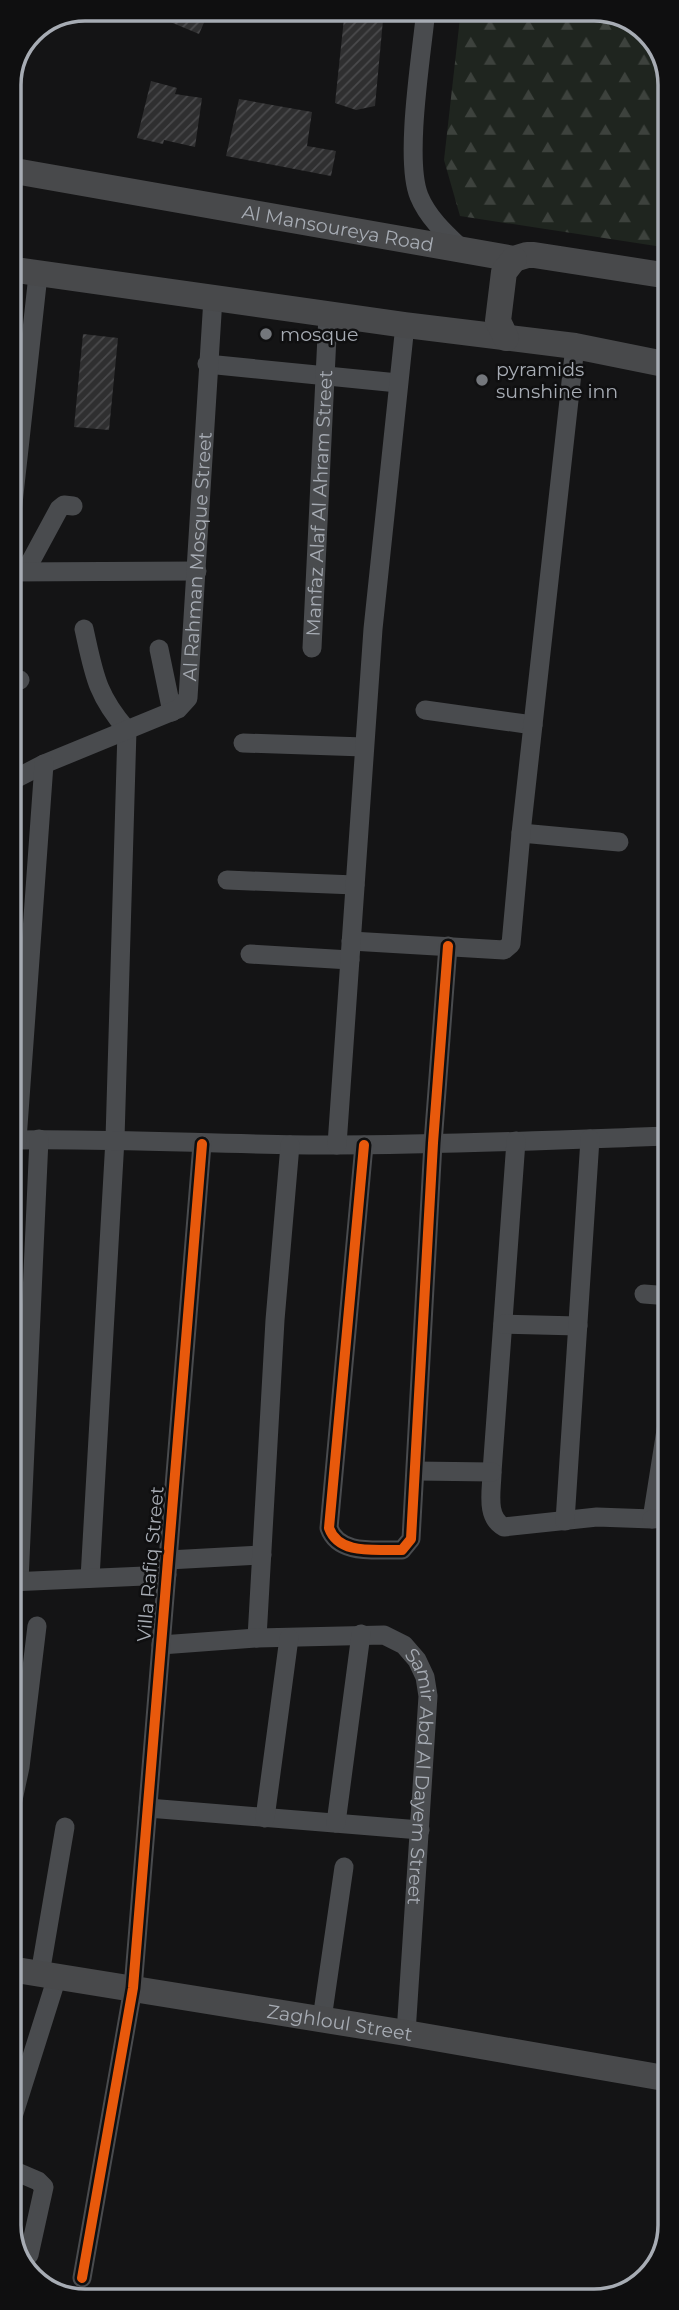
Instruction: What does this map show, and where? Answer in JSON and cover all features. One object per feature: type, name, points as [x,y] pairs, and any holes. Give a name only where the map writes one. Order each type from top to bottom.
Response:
[{"type":"main road","name":"Al Mansoureya Road","points":[[21,172],[514,259],[527,254],[658,274]]},
{"type":"main road","points":[[506,338],[498,321],[504,272],[514,259]]},
{"type":"main road","points":[[21,271],[405,326],[575,346],[658,363]]},
{"type":"main road","name":"Zaghloul Street","points":[[21,1971],[406,2033],[658,2078]]},
{"type":"street","points":[[425,21],[413,142],[418,195],[435,222],[463,250]]},
{"type":"street","points":[[21,430],[38,275]]},
{"type":"street","name":"Al Rahman Mosque Street","points":[[172,712],[186,703],[189,694],[214,298]]},
{"type":"street","name":"Manfaz Alaf Al Ahram Street","points":[[312,648],[328,314]]},
{"type":"street","points":[[337,1145],[373,629],[405,326]]},
{"type":"street","points":[[250,954],[448,946],[504,950],[511,944],[575,346]]},
{"type":"street","points":[[208,364],[398,383]]},
{"type":"street","points":[[21,566],[59,509],[64,505],[73,506]]},
{"type":"street","points":[[21,571],[197,571]]},
{"type":"street","points":[[84,629],[97,686],[127,730],[115,1139],[90,1578]]},
{"type":"street","points":[[21,773],[172,712],[159,649]]},
{"type":"street","points":[[425,710],[533,725]]},
{"type":"street","points":[[243,743],[364,747]]},
{"type":"street","points":[[21,1043],[44,764]]},
{"type":"street","points":[[521,833],[619,842]]},
{"type":"street","points":[[227,880],[355,884]]},
{"type":"street","points":[[363,1144],[329,1528],[332,1537],[348,1548],[402,1550],[411,1539],[433,1143],[448,946]]},
{"type":"street","points":[[21,1140],[115,1139],[202,1144],[337,1145],[658,1136]]},
{"type":"street","points":[[21,1462],[40,1139]]},
{"type":"street","points":[[565,1521],[590,1139]]},
{"type":"street","points":[[516,1141],[492,1472],[492,1513],[500,1525],[516,1526],[597,1517],[658,1518]]},
{"type":"street","name":"Villa Rafiq Street","points":[[82,2278],[133,1988],[202,1144]]},
{"type":"street","points":[[257,1638],[275,1320],[290,1145]]},
{"type":"street","points":[[645,1294],[658,1295]]},
{"type":"street","points":[[503,1324],[578,1326]]},
{"type":"street","points":[[416,1471],[492,1472]]},
{"type":"street","points":[[21,1581],[90,1578],[262,1555]]},
{"type":"street","points":[[21,1751],[37,1626]]},
{"type":"street","points":[[336,1823],[361,1634]]},
{"type":"street","name":"Samir Abd Al Dayem Street","points":[[161,1645],[257,1638],[384,1635],[404,1645],[417,1660],[425,1677],[428,1696],[406,2033]]},
{"type":"street","points":[[265,1818],[289,1638]]},
{"type":"street","points":[[148,1808],[420,1830]]},
{"type":"street","points":[[21,2082],[48,1975],[65,1827]]},
{"type":"street","points":[[322,2019],[344,1867]]},
{"type":"street","points":[[21,2174],[38,2181],[44,2187],[29,2255]]},
{"type":"green space","points":[[460,21],[607,22],[636,37],[653,60],[658,85],[658,246],[460,216],[444,160]]},
{"type":"building","points":[[168,21],[205,21],[199,34]]},
{"type":"building","points":[[344,21],[383,21],[375,106],[356,110],[335,103]]},
{"type":"building","points":[[151,81],[177,88],[175,94],[202,98],[195,147],[164,140],[163,144],[137,138]]},
{"type":"building","points":[[239,99],[312,112],[307,146],[336,151],[331,176],[226,156]]},
{"type":"building","points":[[83,334],[118,338],[109,430],[74,427]]},
{"type":"cycle path","points":[[364,1145],[329,1528],[334,1537],[350,1547],[402,1550],[411,1539],[433,1143],[448,946]]},
{"type":"cycle path","points":[[82,2278],[133,1988],[202,1144]]},
{"type":"place","name":"mosque","points":[[266,334]]},
{"type":"place","name":"pyramids sunshine inn","points":[[482,380]]}]
